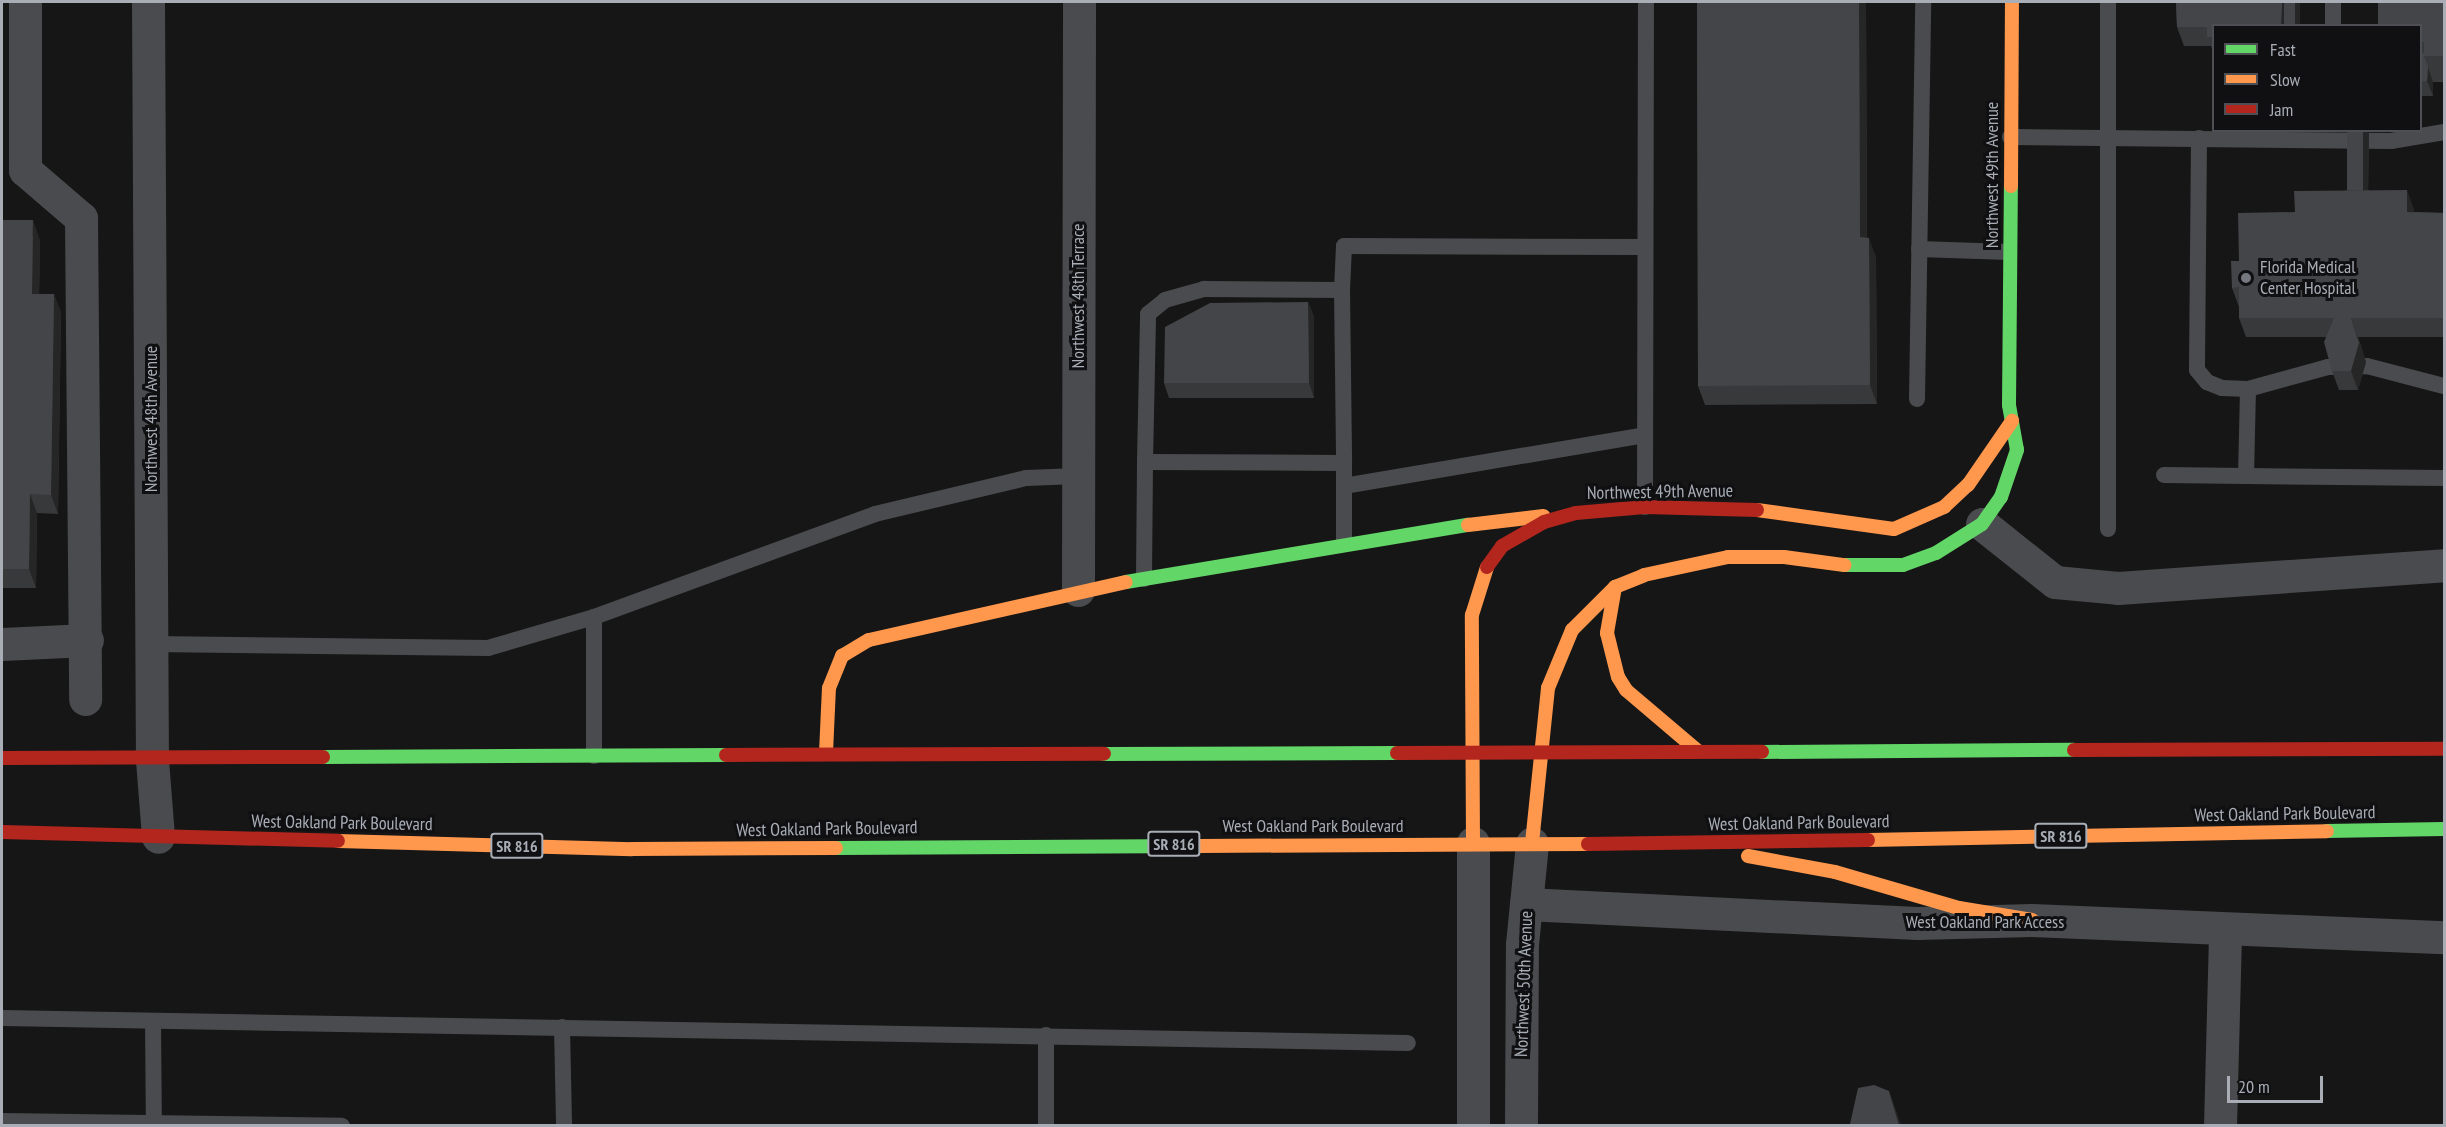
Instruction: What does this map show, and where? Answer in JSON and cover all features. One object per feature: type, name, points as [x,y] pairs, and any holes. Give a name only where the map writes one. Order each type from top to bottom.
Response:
[{"type":"main road","name":"Northwest 49th Avenue","points":[[1532,843],[1548,688],[1572,630],[1615,587],[1644,575],[1728,557],[1784,557],[1862,567],[1903,565],[1936,553],[1982,524],[2011,474],[2017,450],[2012,421],[2009,252],[2012,2]]},
{"type":"main road","name":"Northwest 49th Avenue","points":[[1473,843],[1470,641],[1477,589],[1489,562],[1502,546],[1544,522],[1576,513],[1645,507],[1751,509],[1873,529],[1894,529],[1944,507],[1968,485],[2012,421]]},
{"type":"main road","points":[[826,753],[826,697],[842,656],[869,640],[1078,590],[1430,529],[1576,513]]},
{"type":"main road","points":[[1615,587],[1607,633],[1618,677],[1626,690],[1698,751]]},
{"type":"main road","points":[[2,758],[152,760],[826,753],[2445,749]]},
{"type":"main road","name":"West Oakland Park Boulevard","points":[[2,832],[632,849],[1678,843],[2445,829]]},
{"type":"main road","points":[[1678,843],[1835,873],[1948,905],[2032,920]]},
{"type":"street","points":[[25,2],[13,170],[81,218],[87,640],[85,699]]},
{"type":"street","name":"Northwest 48th Avenue","points":[[148,2],[152,760],[158,837]]},
{"type":"street","name":"Northwest 48th Terrace","points":[[1078,590],[1079,2]]},
{"type":"street","points":[[1982,524],[2055,582],[2118,588],[2445,565]]},
{"type":"street","points":[[2,644],[87,640]]},
{"type":"street","points":[[1473,843],[1473,1125]]},
{"type":"street","name":"Northwest 50th Avenue","points":[[1521,1125],[1521,944],[1532,843]]},
{"type":"street","name":"West Oakland Park Access","points":[[1526,904],[1917,923],[2032,920],[2445,936]]},
{"type":"street","points":[[2220,1125],[2225,929]]},
{"type":"lane","points":[[1645,507],[1646,2]]},
{"type":"lane","points":[[1917,399],[1923,2]]},
{"type":"lane","points":[[2108,2],[2108,529]]},
{"type":"lane","points":[[2333,2],[2333,24]]},
{"type":"lane","points":[[2010,137],[2199,138],[2334,135],[2391,141],[2445,132]]},
{"type":"lane","points":[[2199,138],[2197,370],[2207,382],[2222,388],[2248,389],[2328,367],[2367,366],[2445,386]]},
{"type":"lane","points":[[1344,544],[1342,291],[1344,246],[1645,247]]},
{"type":"lane","points":[[1919,249],[2009,252]]},
{"type":"lane","points":[[1144,579],[1148,314],[1165,300],[1204,289],[1342,291]]},
{"type":"lane","points":[[2246,476],[2248,389]]},
{"type":"lane","points":[[1344,486],[1645,435]]},
{"type":"lane","points":[[1145,462],[1344,463]]},
{"type":"lane","points":[[2164,475],[2445,478]]},
{"type":"lane","points":[[152,644],[488,648],[594,617],[875,514],[1026,478],[1078,476]]},
{"type":"lane","points":[[594,617],[594,756]]},
{"type":"lane","points":[[2,1018],[1408,1043]]},
{"type":"lane","points":[[153,1021],[154,1124]]},
{"type":"lane","points":[[562,1027],[564,1125]]},
{"type":"lane","points":[[1046,1035],[1046,1125]]},
{"type":"lane","points":[[2,1121],[342,1125]]},
{"type":"building","points":[[1697,2],[1859,2],[1860,237],[1869,238],[1870,385],[1698,386]]},
{"type":"building","points":[[2176,2],[2282,2],[2281,24],[2212,24],[2212,37],[2207,37],[2207,27],[2177,27]]},
{"type":"building","points":[[2284,2],[2295,2],[2295,24],[2284,24]]},
{"type":"building","points":[[2378,2],[2445,2],[2445,56],[2424,56],[2422,24],[2378,24]]},
{"type":"building","points":[[2422,53],[2424,53],[2428,67],[2427,81],[2422,81]]},
{"type":"building","points":[[2347,132],[2363,132],[2363,190],[2347,190]]},
{"type":"building","points":[[2407,190],[2407,212],[2445,213],[2445,318],[2351,318],[2359,343],[2351,371],[2332,371],[2324,342],[2334,318],[2239,318],[2239,287],[2232,288],[2231,261],[2239,261],[2238,213],[2295,212],[2294,191]]},
{"type":"building","points":[[2,220],[33,220],[32,294],[54,294],[51,495],[30,494],[29,569],[2,569]]},
{"type":"building","points":[[1308,302],[1309,383],[1164,383],[1165,327],[1210,303]]},
{"type":"building","points":[[1874,1085],[1889,1091],[1899,1125],[1843,1125],[1850,1124],[1858,1088]]},
{"type":"traffic: fast","points":[[1844,565],[1903,565],[1936,553],[1982,524],[2001,497],[2017,450],[2009,405],[2011,186]]},
{"type":"traffic: fast","points":[[1126,582],[1468,525]]},
{"type":"traffic: fast","points":[[1762,752],[2074,750]]},
{"type":"traffic: fast","points":[[1104,754],[1397,753]]},
{"type":"traffic: fast","points":[[323,757],[726,755]]},
{"type":"traffic: fast","points":[[2327,831],[2444,829]]},
{"type":"traffic: fast","points":[[836,848],[1199,846]]},
{"type":"traffic: slow","points":[[2011,186],[2012,2]]},
{"type":"traffic: slow","points":[[1757,510],[1894,529],[1944,507],[1968,485],[2012,421]]},
{"type":"traffic: slow","points":[[1468,525],[1543,516]]},
{"type":"traffic: slow","points":[[1532,843],[1548,688],[1572,630],[1615,587],[1644,575],[1728,557],[1784,557],[1844,565]]},
{"type":"traffic: slow","points":[[1473,843],[1472,615],[1487,567]]},
{"type":"traffic: slow","points":[[826,753],[829,688],[842,656],[869,640],[1126,582]]},
{"type":"traffic: slow","points":[[1615,587],[1607,633],[1618,677],[1626,690],[1698,751]]},
{"type":"traffic: slow","points":[[1868,840],[2327,831]]},
{"type":"traffic: slow","points":[[338,841],[632,849],[836,848]]},
{"type":"traffic: slow","points":[[1199,846],[1588,844]]},
{"type":"traffic: slow","points":[[1748,856],[1835,872],[1959,908],[2032,920]]},
{"type":"traffic: jam","points":[[1487,567],[1502,546],[1544,522],[1576,513],[1645,507],[1757,510]]},
{"type":"traffic: jam","points":[[2074,750],[2444,749]]},
{"type":"traffic: jam","points":[[1397,753],[1762,752]]},
{"type":"traffic: jam","points":[[726,755],[1104,754]]},
{"type":"traffic: jam","points":[[2,758],[323,757]]},
{"type":"traffic: jam","points":[[2,832],[338,841]]},
{"type":"traffic: jam","points":[[1588,844],[1868,840]]},
{"type":"place","name":"Florida Medical Center Hospital","points":[[2246,278]]}]
